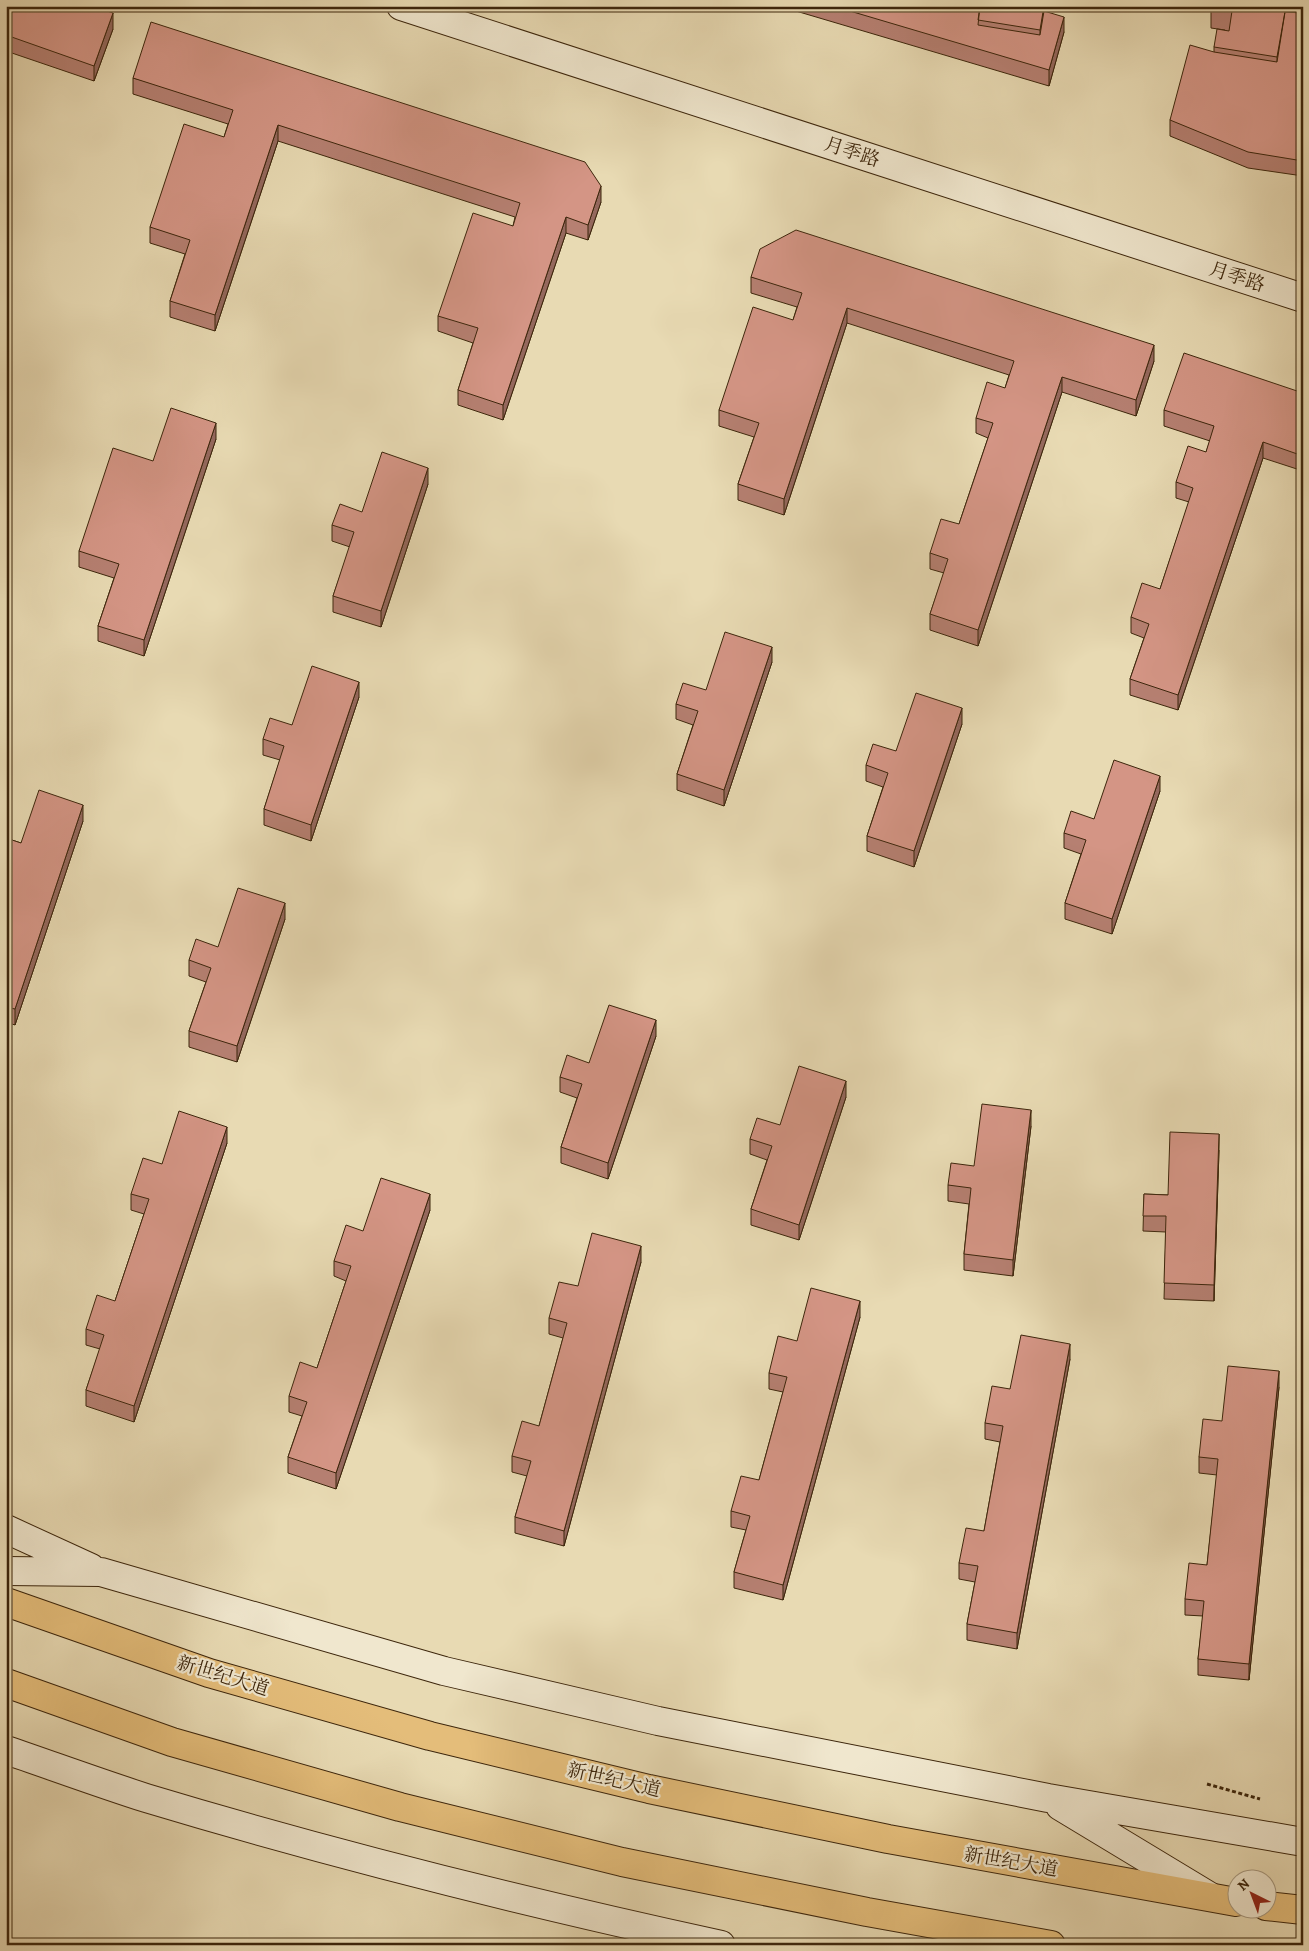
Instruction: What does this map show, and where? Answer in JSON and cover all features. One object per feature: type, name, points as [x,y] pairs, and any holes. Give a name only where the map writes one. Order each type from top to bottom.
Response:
[{"type":"main road","name":"新世纪大道","points":[[6,1602],[209,1673],[430,1736],[649,1789],[888,1839],[1225,1900]]},
{"type":"main road","points":[[6,1683],[172,1742],[400,1807],[632,1864],[867,1912],[1051,1945]]},
{"type":"main road","points":[[1276,1907],[1303,1910]]},
{"type":"street","name":"月季路","points":[[401,6],[1303,298]]},
{"type":"street","points":[[6,1529],[101,1572],[454,1673],[658,1721],[1048,1798],[1303,1842]]},
{"type":"street","points":[[6,1572],[101,1572]]},
{"type":"street","points":[[6,1750],[145,1797],[363,1859],[614,1922],[721,1945]]},
{"type":"street","points":[[1048,1798],[1225,1900]]},
{"type":"path","points":[[1208,1784],[1265,1801]]},
{"type":"path","points":[[1299,1945],[1303,1906]]},
{"type":"building","points":[[6,6],[93,6],[113,13],[94,66],[6,35]]},
{"type":"building","points":[[833,6],[980,6],[978,25],[1040,35],[1044,11],[1064,17],[1049,70]]},
{"type":"building","points":[[980,6],[1044,6],[1040,30],[978,20]]},
{"type":"building","points":[[1212,6],[1286,6],[1277,57],[1214,47],[1217,29],[1229,31],[1232,11],[1211,8]]},
{"type":"building","points":[[1285,12],[1303,13],[1303,161],[1248,152],[1170,120],[1190,45],[1214,52],[1277,62]]},
{"type":"building","points":[[151,22],[585,162],[601,186],[588,225],[566,217],[503,405],[458,390],[478,328],[438,316],[473,213],[513,226],[520,203],[278,125],[215,315],[170,301],[190,240],[150,227],[184,124],[224,137],[233,110],[133,78]]},
{"type":"building","points":[[796,230],[1154,345],[1136,400],[1062,377],[978,630],[930,614],[948,559],[930,553],[941,519],[959,524],[993,423],[976,418],[987,382],[1005,388],[1014,361],[847,308],[784,499],[738,484],[759,423],[719,410],[753,307],[793,320],[802,293],[751,277],[760,249]]},
{"type":"building","points":[[1184,353],[1303,393],[1303,456],[1263,442],[1178,695],[1130,679],[1149,624],[1131,617],[1142,583],[1160,589],[1193,488],[1176,482],[1188,446],[1206,452],[1214,426],[1164,410]]},
{"type":"building","points":[[171,408],[216,423],[144,640],[98,626],[119,564],[79,551],[113,448],[153,461]]},
{"type":"building","points":[[382,452],[428,468],[381,611],[333,596],[354,532],[332,525],[340,504],[362,512]]},
{"type":"building","points":[[725,632],[772,647],[724,790],[677,774],[698,711],[676,704],[683,683],[706,690]]},
{"type":"building","points":[[312,666],[359,682],[311,825],[264,809],[284,746],[263,739],[270,718],[292,725]]},
{"type":"building","points":[[916,693],[962,708],[914,851],[867,836],[888,773],[866,765],[873,744],[896,751]]},
{"type":"building","points":[[1114,760],[1160,776],[1112,919],[1065,903],[1086,840],[1064,833],[1071,811],[1094,819]]},
{"type":"building","points":[[39,790],[83,805],[15,1009],[6,1007],[6,838],[21,843]]},
{"type":"building","points":[[238,888],[285,903],[237,1046],[189,1031],[211,968],[189,960],[196,939],[218,947]]},
{"type":"building","points":[[609,1005],[656,1020],[608,1163],[561,1147],[582,1084],[560,1077],[567,1055],[589,1063]]},
{"type":"building","points":[[799,1066],[846,1081],[799,1225],[751,1209],[772,1146],[750,1139],[757,1118],[780,1125]]},
{"type":"building","points":[[982,1104],[1031,1110],[1013,1260],[964,1254],[971,1188],[948,1185],[951,1163],[974,1166]]},
{"type":"building","points":[[179,1111],[227,1127],[134,1406],[86,1390],[104,1335],[86,1329],[97,1295],[115,1301],[149,1199],[131,1194],[143,1158],[162,1164]]},
{"type":"building","points":[[1170,1132],[1219,1134],[1214,1285],[1164,1283],[1166,1216],[1143,1216],[1144,1194],[1168,1195]]},
{"type":"building","points":[[381,1178],[430,1194],[336,1473],[288,1457],[307,1402],[289,1396],[300,1362],[317,1368],[351,1266],[334,1261],[346,1225],[363,1231]]},
{"type":"building","points":[[592,1233],[641,1246],[564,1531],[515,1517],[531,1461],[512,1456],[522,1421],[539,1426],[567,1323],[549,1318],[559,1282],[578,1286]]},
{"type":"building","points":[[811,1288],[860,1301],[783,1585],[734,1572],[750,1516],[731,1511],[741,1476],[759,1480],[787,1377],[769,1373],[778,1336],[797,1341]]},
{"type":"building","points":[[1021,1335],[1070,1344],[1017,1633],[967,1624],[978,1566],[959,1563],[966,1528],[984,1531],[1003,1426],[985,1423],[992,1386],[1010,1389]]},
{"type":"building","points":[[1228,1366],[1279,1371],[1249,1664],[1198,1659],[1204,1601],[1185,1599],[1189,1563],[1207,1565],[1218,1459],[1199,1457],[1203,1419],[1222,1421]]}]
